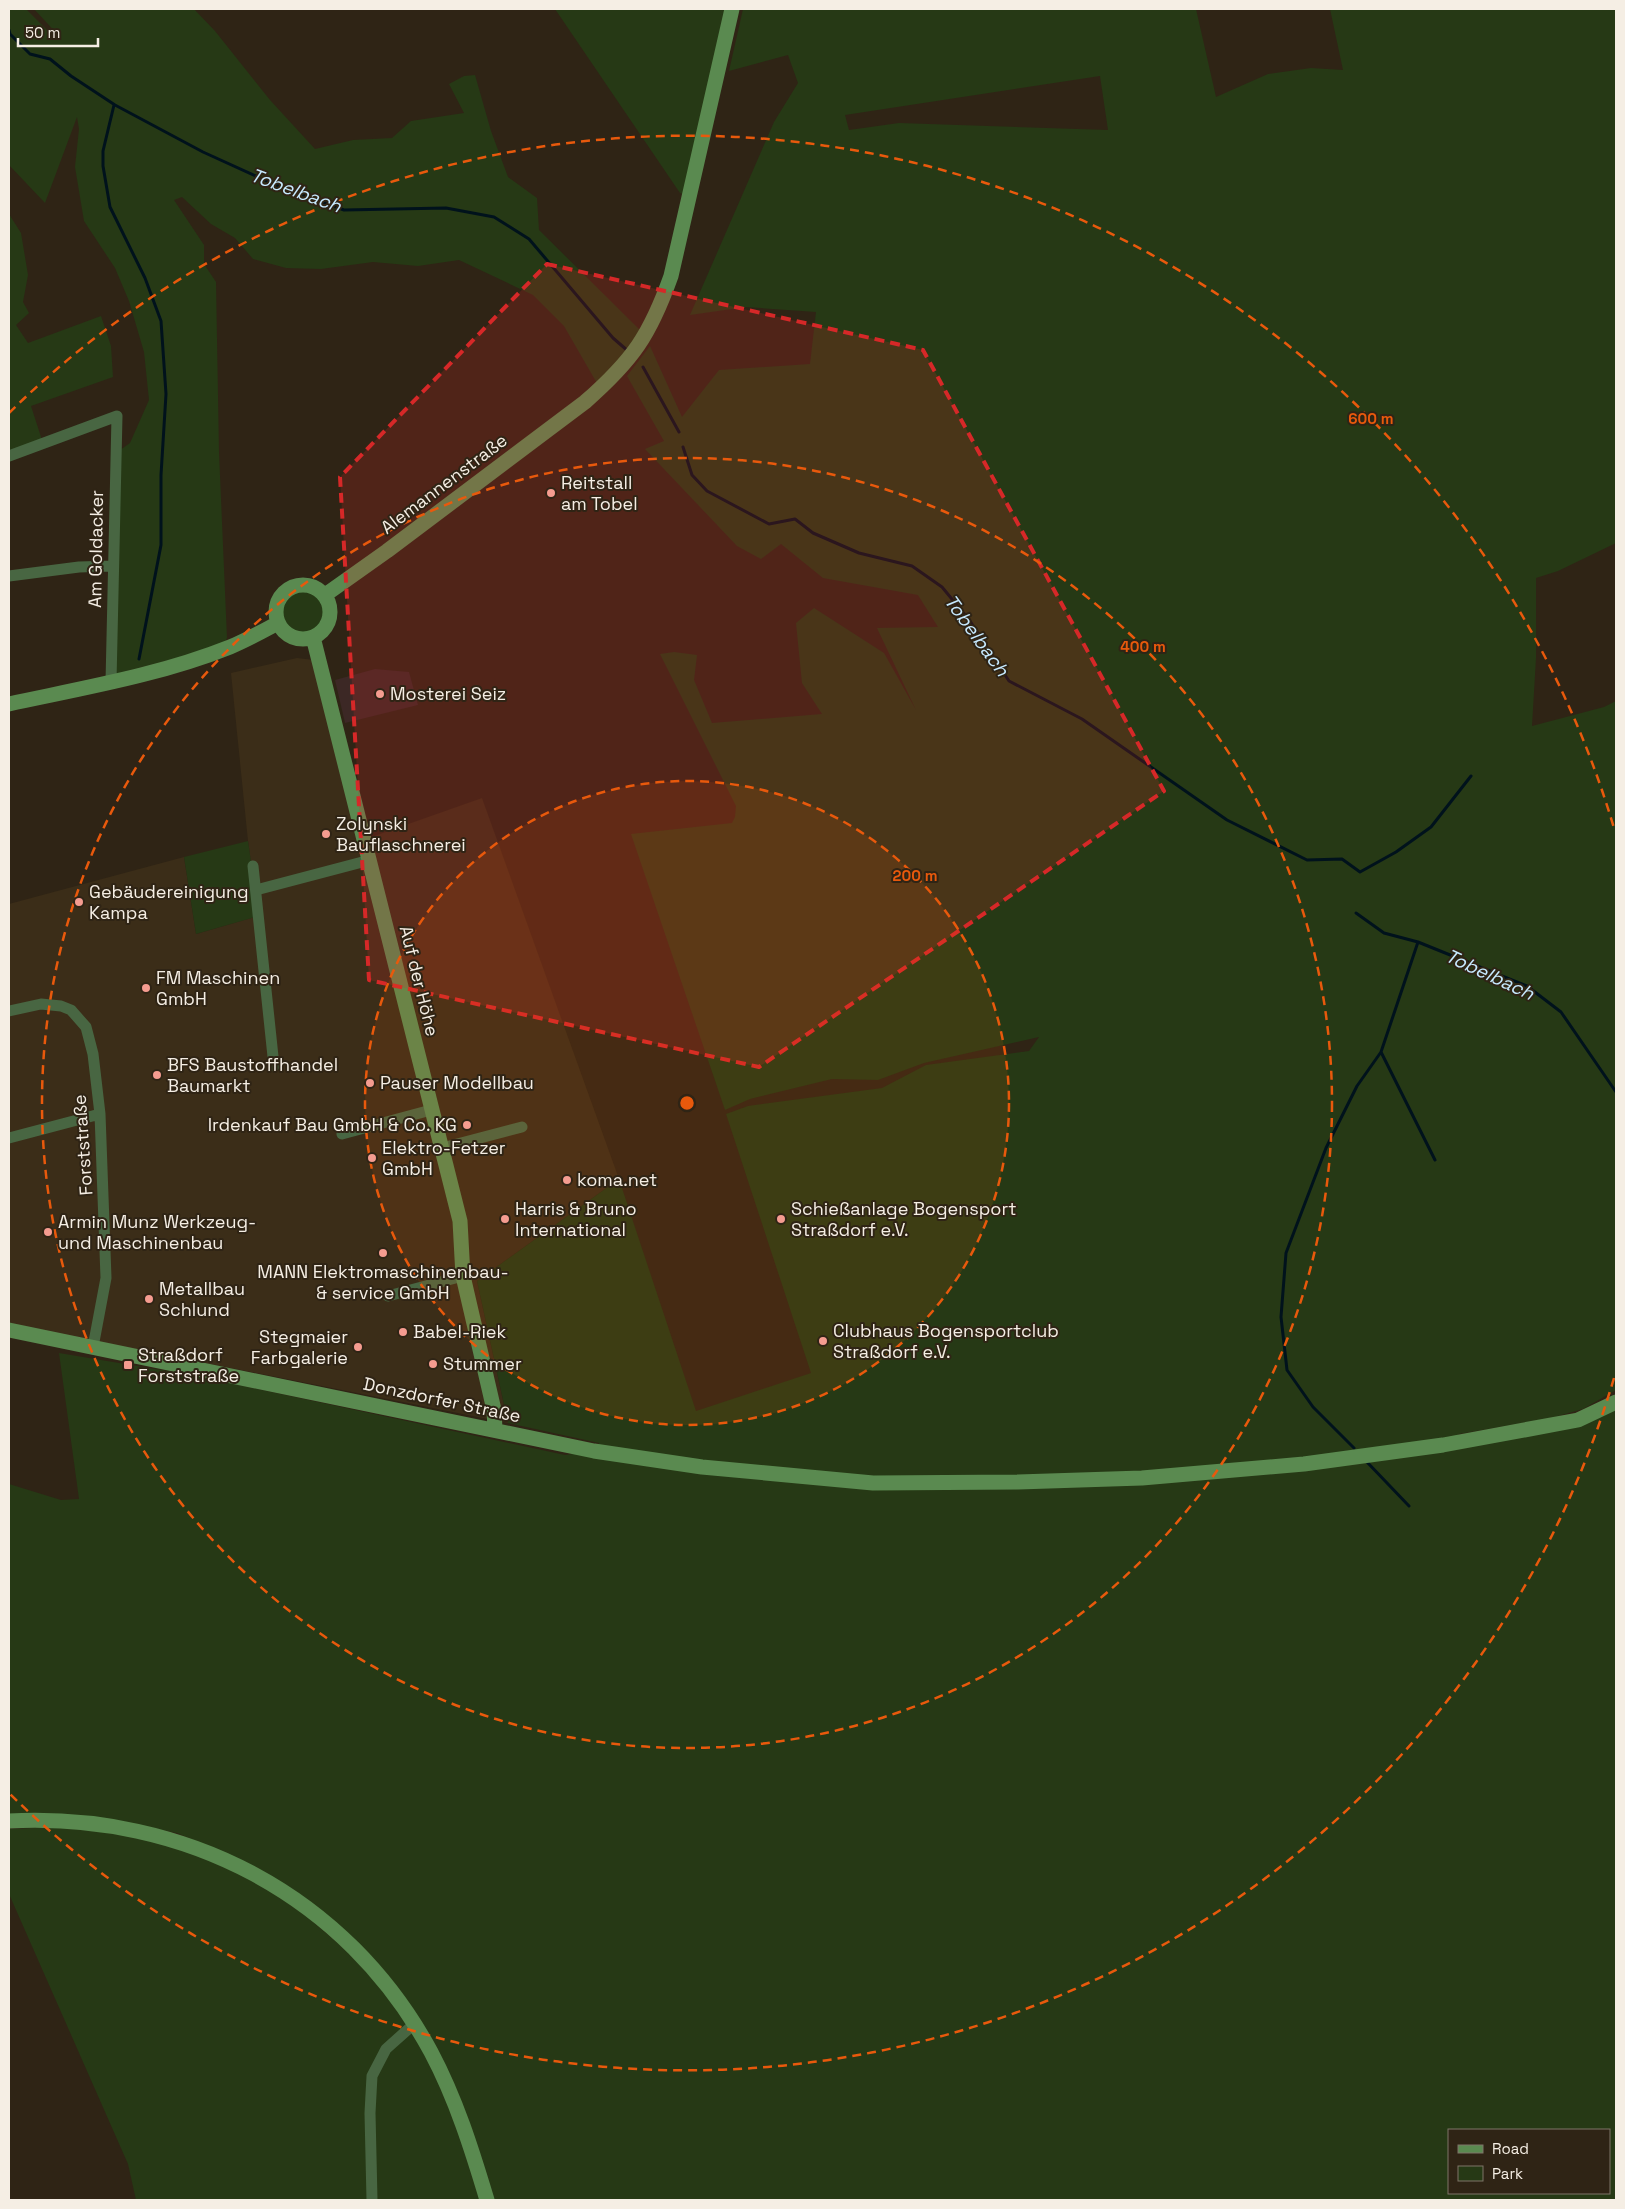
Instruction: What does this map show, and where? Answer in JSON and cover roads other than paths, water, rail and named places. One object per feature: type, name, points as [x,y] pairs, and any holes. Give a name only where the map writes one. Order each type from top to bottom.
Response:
[{"type":"main road","name":"Alemannenstraße","points":[[325,595],[387,551],[585,402],[615,376],[631,357],[644,338],[659,309],[671,276],[732,9]]},
{"type":"main road","points":[[305,584],[316,588],[325,595],[330,607],[329,619],[323,630],[313,637],[302,639],[290,636],[278,623],[276,612],[278,601],[289,588],[305,584]]},
{"type":"main road","points":[[9,704],[111,682],[197,659],[231,647],[278,623]]},
{"type":"main road","name":"Auf der Höhe","points":[[313,637],[460,1221],[463,1276],[494,1410],[495,1429]]},
{"type":"main road","name":"Donzdorfer Straße","points":[[9,1330],[495,1429],[544,1441],[648,1460],[810,1478],[874,1483],[1037,1482],[1142,1478],[1250,1470],[1443,1444],[1578,1420],[1616,1402]]},
{"type":"main road","points":[[9,1821],[67,1821],[123,1827],[155,1834],[187,1844],[232,1863],[270,1883],[304,1906],[354,1948],[393,1994],[414,2024],[448,2086],[465,2129],[487,2200]]},
{"type":"street","name":"Am Goldacker","points":[[9,456],[117,416],[112,566],[111,682]]},
{"type":"street","points":[[9,576],[79,567],[112,566]]},
{"type":"street","points":[[256,890],[370,860]]},
{"type":"street","points":[[253,866],[274,1066]]},
{"type":"street","name":"Forststraße","points":[[9,1011],[41,1004],[61,1006],[71,1010],[86,1027],[93,1054],[100,1114],[106,1278],[93,1347]]},
{"type":"street","points":[[342,1134],[432,1110]]},
{"type":"street","points":[[9,1138],[100,1114]]},
{"type":"street","points":[[442,1148],[522,1127]]},
{"type":"street","points":[[388,1296],[463,1276]]},
{"type":"street","points":[[372,2200],[370,2113],[372,2076],[386,2049],[414,2024]]},
{"type":"waterway","name":"Tobelbach","points":[[9,30],[10,34],[30,54],[50,59],[71,76],[115,105],[203,152],[271,183],[344,210],[446,208],[494,217],[529,239],[613,338],[628,351]]},
{"type":"waterway","points":[[114,105],[103,151],[103,166],[110,207],[145,278],[161,321],[166,394],[161,475],[161,545],[139,659]]},
{"type":"waterway","name":"Tobelbach","points":[[643,367],[679,432]]},
{"type":"waterway","name":"Tobelbach","points":[[683,447],[692,475],[707,491],[769,524],[795,519],[813,533],[859,553],[912,566],[942,587],[970,621],[1009,681],[1082,719],[1227,820],[1307,860],[1342,859],[1360,872],[1396,852],[1431,827],[1471,776]]},
{"type":"waterway","name":"Tobelbach","points":[[1356,913],[1384,933],[1418,942],[1527,986],[1561,1012],[1616,1092]]},
{"type":"waterway","points":[[1354,1448],[1313,1407],[1287,1370],[1281,1317],[1286,1253],[1326,1148],[1357,1086],[1381,1052],[1418,942]]},
{"type":"waterway","points":[[1381,1052],[1435,1160]]},
{"type":"waterway","points":[[1366,1461],[1409,1506]]},
{"type":"place","name":"Reitstall am Tobel","points":[[551,493]]},
{"type":"place","name":"Mosterei Seiz","points":[[380,694]]},
{"type":"place","name":"Zolynski Bauflaschnerei","points":[[326,834]]},
{"type":"place","name":"Gebäudereinigung Kampa","points":[[79,902]]},
{"type":"place","name":"FM Maschinen GmbH","points":[[146,988]]},
{"type":"place","name":"BFS Baustoffhandel Baumarkt","points":[[157,1075]]},
{"type":"place","name":"Pauser Modellbau","points":[[370,1083]]},
{"type":"place","name":"Irdenkauf Bau GmbH & Co. KG","points":[[467,1125]]},
{"type":"place","name":"Elektro-Fetzer GmbH","points":[[372,1158]]},
{"type":"place","name":"koma.net","points":[[567,1180]]},
{"type":"place","name":"Harris & Bruno International","points":[[505,1219]]},
{"type":"place","name":"Schießanlage Bogensport Straßdorf e.V.","points":[[781,1219]]},
{"type":"place","name":"Armin Munz Werkzeug- und Maschinenbau","points":[[48,1232]]},
{"type":"place","name":"MANN Elektromaschinenbau- & service GmbH","points":[[383,1253]]},
{"type":"place","name":"Metallbau Schlund","points":[[149,1299]]},
{"type":"place","name":"Babel-Riek","points":[[403,1332]]},
{"type":"place","name":"Clubhaus Bogensportclub Straßdorf e.V.","points":[[823,1341]]},
{"type":"place","name":"Stegmaier Farbgalerie","points":[[358,1347]]},
{"type":"place","name":"Stummer","points":[[433,1364]]},
{"type":"place","name":"Straßdorf Forststraße","points":[[128,1365]]}]
